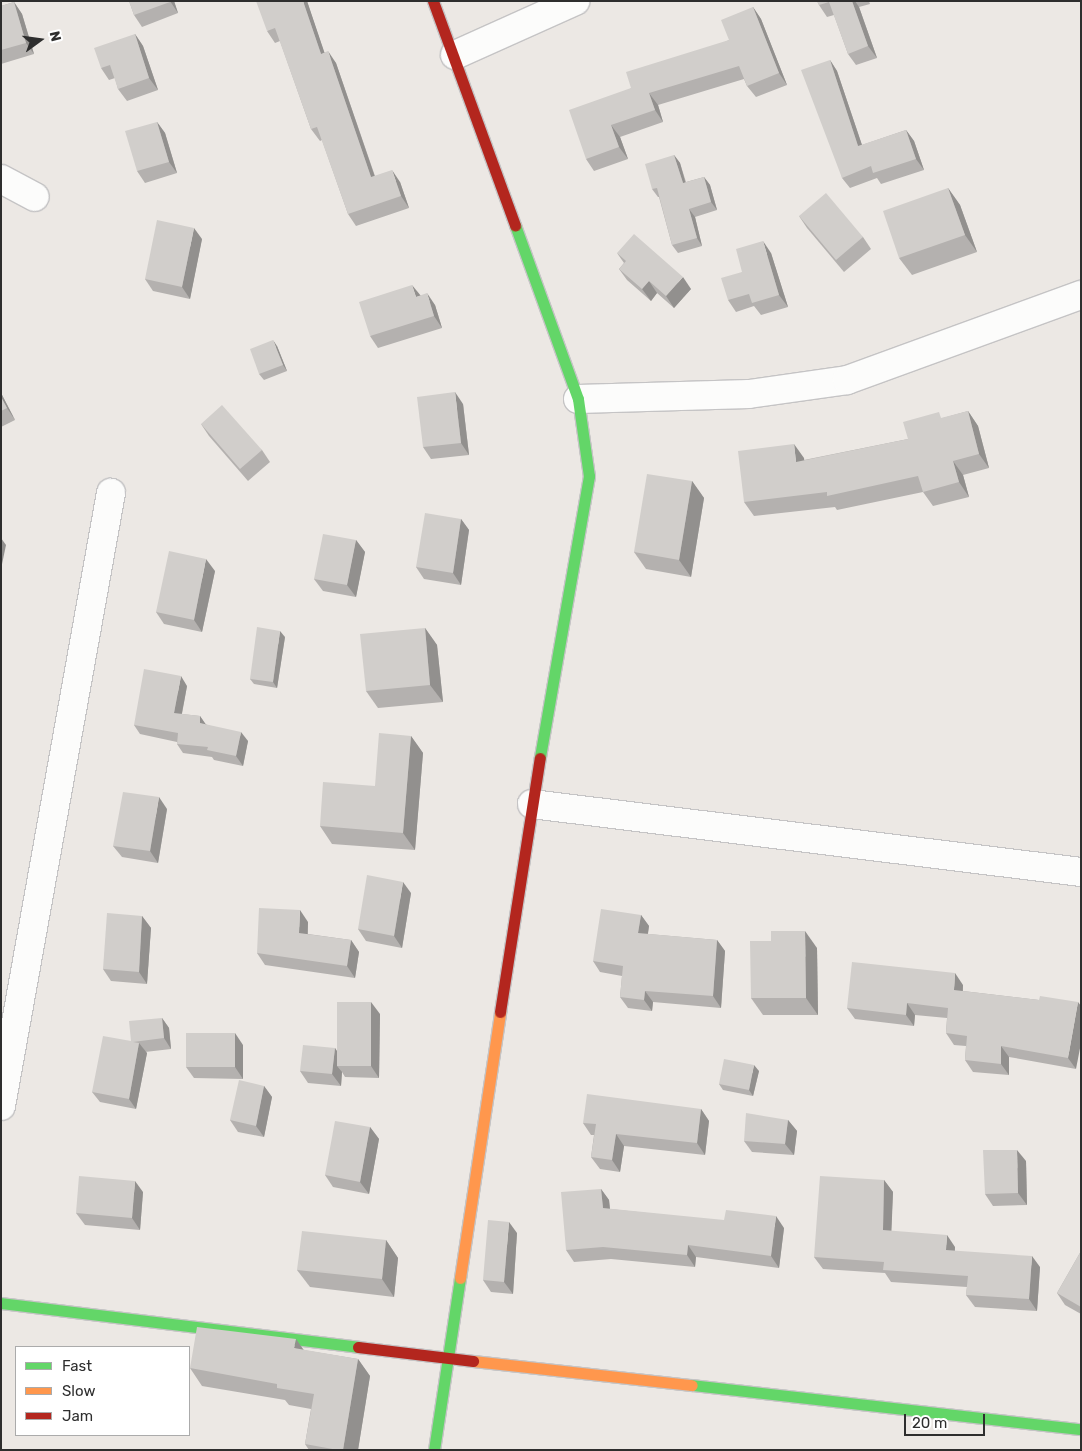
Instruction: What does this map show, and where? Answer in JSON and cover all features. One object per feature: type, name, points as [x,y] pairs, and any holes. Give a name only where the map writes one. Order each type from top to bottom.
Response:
[{"type":"street","points":[[433,1],[455,55],[578,399],[589,476],[532,804],[450,1358],[434,1450]]},
{"type":"street","points":[[455,55],[575,1]]},
{"type":"street","points":[[1,179],[35,197]]},
{"type":"street","points":[[578,399],[748,394],[847,380],[1081,295]]},
{"type":"street","points":[[1,1106],[111,493]]},
{"type":"street","points":[[532,804],[1081,872]]},
{"type":"street","points":[[1,1303],[450,1358],[1081,1429]]},
{"type":"building","points":[[129,1],[170,1],[170,2],[134,15]]},
{"type":"building","points":[[256,1],[303,1],[321,54],[328,51],[371,177],[392,170],[401,196],[348,214],[317,127],[311,129],[275,28],[267,31]]},
{"type":"building","points":[[817,1],[852,1],[868,46],[848,54],[829,2],[819,5]]},
{"type":"building","points":[[14,2],[26,43],[1,50],[1,6]]},
{"type":"building","points":[[753,7],[779,73],[747,86],[739,66],[649,93],[655,110],[611,125],[619,147],[586,159],[569,110],[631,88],[626,72],[729,40],[721,20]]},
{"type":"building","points":[[135,34],[149,78],[118,89],[110,65],[101,68],[94,48]]},
{"type":"building","points":[[830,60],[858,146],[906,130],[916,159],[873,173],[871,166],[842,178],[801,70]]},
{"type":"building","points":[[157,122],[169,162],[137,171],[125,131]]},
{"type":"building","points":[[674,155],[683,183],[704,177],[711,202],[689,209],[697,238],[672,245],[657,188],[652,189],[645,164]]},
{"type":"building","points":[[948,188],[965,235],[899,258],[883,211]]},
{"type":"building","points":[[826,193],[863,237],[836,260],[799,216]]},
{"type":"building","points":[[157,220],[194,228],[182,287],[145,279]]},
{"type":"building","points":[[634,234],[683,277],[666,296],[649,281],[642,289],[619,269],[626,261],[617,253]]},
{"type":"building","points":[[763,241],[779,295],[752,303],[749,294],[728,300],[721,278],[742,272],[736,249]]},
{"type":"building","points":[[412,285],[416,297],[427,293],[434,316],[370,336],[359,302]]},
{"type":"building","points":[[273,340],[283,365],[259,374],[250,349]]},
{"type":"building","points":[[455,392],[461,443],[423,447],[417,397]]},
{"type":"building","points":[[1,397],[7,408],[1,411]]},
{"type":"building","points":[[222,405],[262,450],[240,469],[201,424]]},
{"type":"building","points":[[968,411],[979,454],[953,461],[959,482],[923,492],[918,476],[827,496],[827,492],[744,502],[738,451],[794,444],[796,462],[908,439],[903,422],[939,412],[941,418]]},
{"type":"building","points":[[647,474],[692,481],[679,560],[634,552]]},
{"type":"building","points":[[425,513],[461,519],[453,573],[416,567]]},
{"type":"building","points":[[323,534],[356,540],[347,585],[314,579]]},
{"type":"building","points":[[169,551],[206,559],[194,620],[156,612]]},
{"type":"building","points":[[257,627],[280,631],[273,682],[250,679]]},
{"type":"building","points":[[425,628],[430,685],[366,691],[360,634]]},
{"type":"building","points":[[144,669],[181,676],[174,713],[200,716],[200,723],[241,732],[236,756],[207,750],[208,747],[177,744],[178,733],[134,725]]},
{"type":"building","points":[[379,733],[411,736],[403,833],[320,826],[323,782],[375,786]]},
{"type":"building","points":[[123,792],[159,797],[150,851],[113,846]]},
{"type":"building","points":[[367,875],[403,882],[394,936],[358,929]]},
{"type":"building","points":[[259,908],[300,910],[299,933],[351,940],[347,966],[257,953]]},
{"type":"building","points":[[601,909],[641,915],[638,933],[717,940],[713,996],[645,991],[644,1000],[620,997],[623,966],[593,961]]},
{"type":"building","points":[[107,913],[142,916],[139,972],[103,969]]},
{"type":"building","points":[[771,931],[805,931],[806,998],[751,998],[750,941],[771,941]]},
{"type":"building","points":[[852,962],[955,973],[954,990],[1039,1000],[1040,996],[1078,1002],[1068,1058],[1001,1046],[1001,1064],[965,1060],[967,1036],[946,1033],[948,1008],[907,1003],[906,1015],[847,1008]]},
{"type":"building","points":[[337,1002],[371,1002],[371,1066],[337,1066]]},
{"type":"building","points":[[162,1018],[164,1038],[133,1042],[139,1043],[129,1099],[92,1092],[103,1036],[131,1041],[129,1021]]},
{"type":"building","points":[[186,1033],[235,1033],[235,1067],[186,1067]]},
{"type":"building","points":[[303,1045],[335,1048],[332,1074],[300,1071]]},
{"type":"building","points":[[724,1059],[754,1065],[749,1090],[719,1084]]},
{"type":"building","points":[[239,1080],[264,1086],[256,1126],[230,1120]]},
{"type":"building","points":[[587,1094],[701,1109],[697,1143],[616,1134],[612,1160],[591,1157],[596,1124],[583,1123]]},
{"type":"building","points":[[746,1113],[788,1120],[785,1144],[744,1141]]},
{"type":"building","points":[[335,1121],[370,1127],[360,1182],[325,1175]]},
{"type":"building","points":[[983,1150],[1017,1150],[1018,1193],[985,1194]]},
{"type":"building","points":[[79,1176],[135,1181],[132,1218],[76,1213]]},
{"type":"building","points":[[820,1176],[884,1180],[883,1230],[947,1235],[946,1250],[1032,1256],[1029,1299],[966,1295],[968,1276],[883,1270],[884,1262],[814,1257]]},
{"type":"building","points":[[601,1189],[603,1208],[724,1220],[726,1210],[776,1216],[771,1256],[688,1245],[687,1255],[603,1247],[566,1250],[561,1192]]},
{"type":"building","points":[[488,1220],[509,1222],[504,1282],[483,1280]]},
{"type":"building","points":[[302,1231],[386,1240],[382,1279],[297,1270]]},
{"type":"building","points":[[1081,1251],[1081,1307],[1057,1293]]},
{"type":"building","points":[[197,1327],[296,1339],[294,1348],[358,1359],[343,1450],[305,1444],[314,1394],[277,1388],[277,1384],[190,1368]]},
{"type":"traffic: fast","points":[[515,225],[578,399],[589,476],[540,758]]},
{"type":"traffic: fast","points":[[434,1450],[460,1278]]},
{"type":"traffic: fast","points":[[1,1303],[358,1347]]},
{"type":"traffic: fast","points":[[692,1385],[1081,1429]]},
{"type":"traffic: slow","points":[[460,1278],[500,1012]]},
{"type":"traffic: slow","points":[[473,1361],[692,1385]]},
{"type":"traffic: jam","points":[[433,1],[515,225]]},
{"type":"traffic: jam","points":[[500,1012],[540,758]]},
{"type":"traffic: jam","points":[[358,1347],[473,1361]]}]
